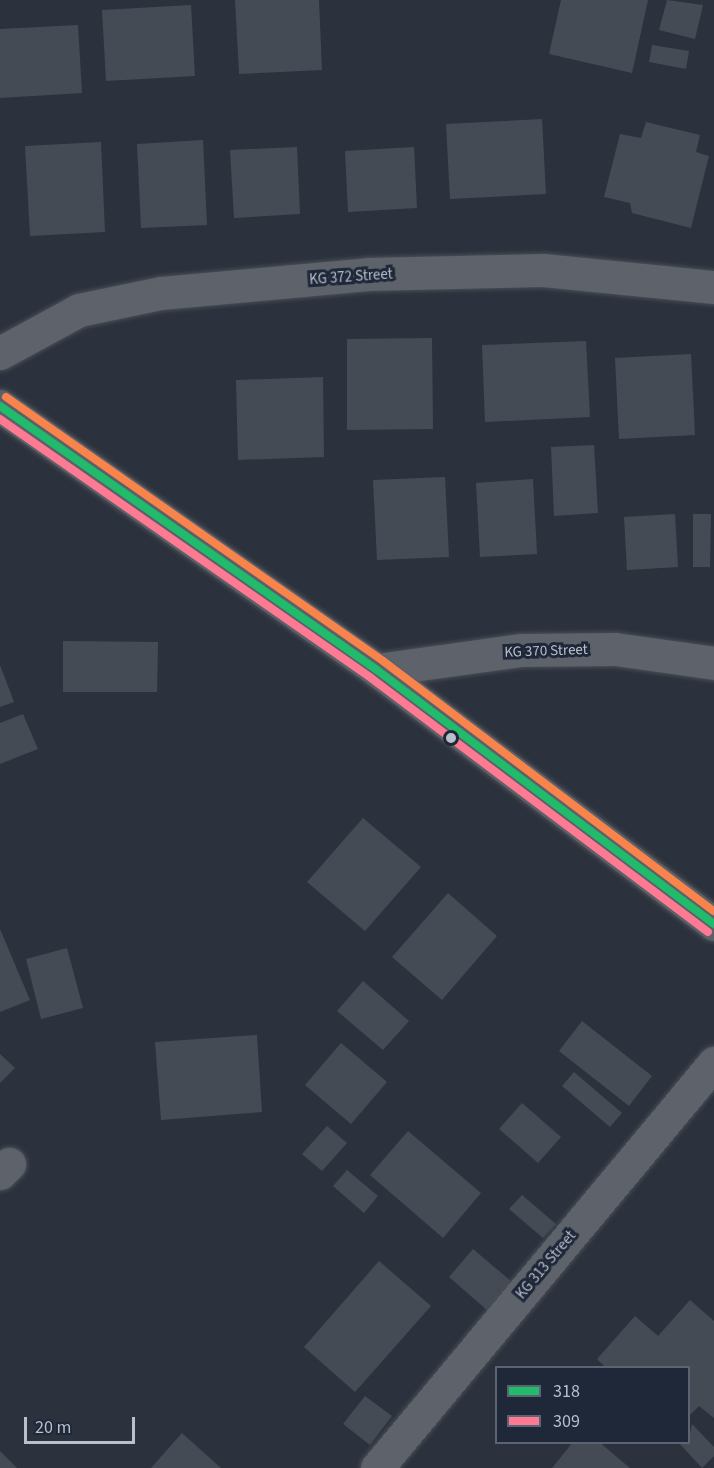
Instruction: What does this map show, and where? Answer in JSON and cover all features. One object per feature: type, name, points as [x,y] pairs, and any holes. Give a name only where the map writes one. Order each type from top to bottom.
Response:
[{"type":"main road","points":[[0,406],[377,670],[714,924]]},
{"type":"street","name":"KG 372 Street","points":[[0,353],[79,310],[161,293],[368,274],[543,270],[714,287]]},
{"type":"street","name":"KG 370 Street","points":[[377,670],[522,650],[615,649],[714,663]]},
{"type":"street","name":"KG 313 Street","points":[[377,1468],[714,1063]]},
{"type":"building","points":[[235,0],[319,0],[322,70],[239,74]]},
{"type":"building","points":[[561,0],[648,0],[632,73],[549,54]]},
{"type":"building","points":[[667,0],[703,5],[695,39],[659,30]]},
{"type":"building","points":[[191,5],[195,76],[106,81],[102,10]]},
{"type":"building","points":[[78,25],[82,93],[0,98],[0,29]]},
{"type":"building","points":[[652,45],[689,51],[686,69],[649,62]]},
{"type":"building","points":[[542,119],[546,194],[450,199],[446,124]]},
{"type":"building","points":[[646,122],[700,135],[696,152],[709,156],[691,228],[632,213],[630,203],[604,197],[620,134],[641,138]]},
{"type":"building","points":[[203,140],[207,225],[141,228],[137,144]]},
{"type":"building","points":[[101,142],[105,232],[30,236],[25,146]]},
{"type":"building","points":[[297,147],[300,214],[234,218],[230,150]]},
{"type":"building","points":[[414,147],[417,208],[348,212],[345,151]]},
{"type":"building","points":[[432,338],[433,429],[347,430],[347,339]]},
{"type":"building","points":[[586,341],[590,417],[485,422],[482,345]]},
{"type":"building","points":[[691,354],[695,435],[619,439],[615,358]]},
{"type":"building","points":[[323,377],[324,457],[238,460],[236,380]]},
{"type":"building","points":[[594,445],[598,513],[554,516],[551,447]]},
{"type":"building","points":[[445,477],[449,557],[377,560],[373,480]]},
{"type":"building","points":[[533,479],[537,554],[480,557],[476,483]]},
{"type":"building","points":[[675,514],[678,567],[627,570],[624,517]]},
{"type":"building","points":[[693,514],[711,514],[710,567],[693,567]]},
{"type":"building","points":[[63,641],[158,642],[157,692],[63,692]]},
{"type":"building","points":[[0,665],[14,702],[0,707]]},
{"type":"building","points":[[23,714],[38,749],[0,764],[0,723]]},
{"type":"building","points":[[363,818],[421,867],[365,931],[307,882]]},
{"type":"building","points":[[448,893],[497,936],[442,1000],[392,957]]},
{"type":"building","points":[[0,929],[30,1000],[0,1012]]},
{"type":"building","points":[[67,948],[83,1008],[41,1019],[26,959]]},
{"type":"building","points":[[363,981],[409,1021],[383,1050],[337,1011]]},
{"type":"building","points":[[582,1021],[652,1076],[629,1106],[559,1051]]},
{"type":"building","points":[[257,1035],[262,1112],[161,1120],[155,1042]]},
{"type":"building","points":[[341,1043],[387,1082],[351,1124],[305,1085]]},
{"type":"building","points":[[0,1054],[15,1068],[0,1083]]},
{"type":"building","points":[[574,1072],[622,1113],[610,1127],[562,1086]]},
{"type":"building","points":[[522,1103],[561,1137],[538,1163],[499,1129]]},
{"type":"building","points":[[327,1126],[347,1143],[322,1171],[302,1154]]},
{"type":"building","points":[[408,1131],[481,1193],[443,1238],[370,1175]]},
{"type":"building","points":[[347,1170],[378,1196],[364,1213],[333,1186]]},
{"type":"building","points":[[522,1195],[556,1224],[543,1238],[509,1209]]},
{"type":"building","points":[[473,1249],[512,1282],[487,1310],[449,1277]]},
{"type":"building","points":[[379,1261],[431,1306],[355,1392],[304,1347]]},
{"type":"building","points":[[690,1300],[714,1321],[714,1418],[699,1406],[690,1415],[690,1366],[604,1366],[597,1359],[635,1316],[658,1336]]},
{"type":"building","points":[[365,1396],[392,1416],[370,1445],[343,1424]]},
{"type":"building","points":[[692,1424],[714,1447],[714,1456],[702,1468],[680,1444],[690,1444]]},
{"type":"building","points":[[182,1433],[221,1468],[151,1468]]},
{"type":"building","points":[[571,1444],[601,1444],[630,1468],[552,1468]]},
{"type":"building","points":[[0,1451],[17,1468],[0,1468]]},
{"type":"transit line","points":[[6,397],[383,661],[714,911]]},
{"type":"transit line","name":"318","points":[[0,406],[377,670],[714,924]]},
{"type":"transit line","name":"309","points":[[0,419],[371,678],[708,932]]}]
